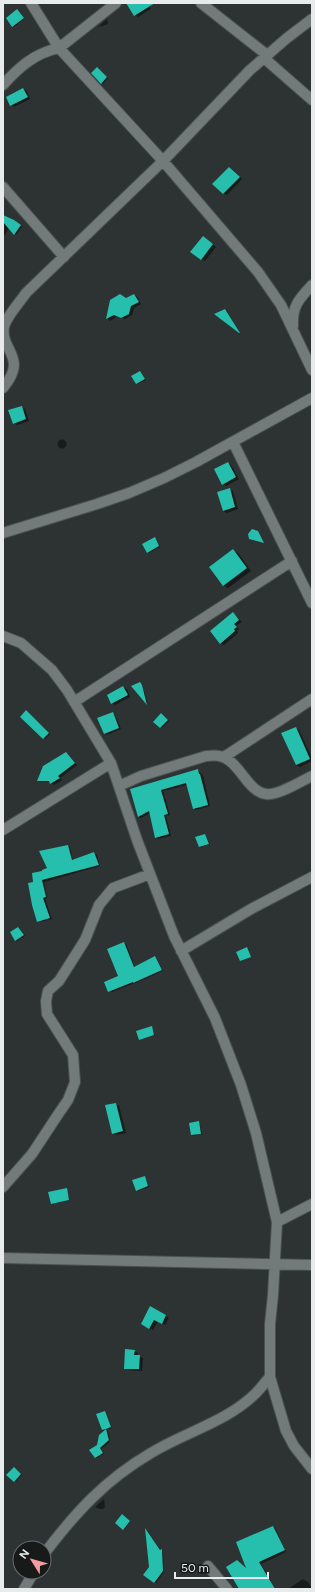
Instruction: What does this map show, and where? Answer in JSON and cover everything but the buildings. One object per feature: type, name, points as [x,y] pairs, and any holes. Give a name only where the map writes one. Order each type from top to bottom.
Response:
[{"type":"street","points":[[31,3],[59,48],[163,161],[258,272],[281,305],[312,370]]},
{"type":"street","points":[[3,85],[19,67],[48,50],[59,48],[116,3]]},
{"type":"street","points":[[202,3],[266,56],[312,100]]},
{"type":"street","points":[[3,388],[12,374],[14,362],[12,353],[5,342],[4,327],[10,314],[26,293],[46,272],[64,257],[163,161],[230,90],[266,56],[312,19]]},
{"type":"street","points":[[3,187],[64,257]]},
{"type":"street","points":[[293,330],[293,315],[298,301],[312,285]]},
{"type":"street","points":[[3,533],[129,493],[196,462],[312,398]]},
{"type":"street","points":[[233,442],[312,602]]},
{"type":"street","points":[[74,702],[292,562]]},
{"type":"street","points":[[3,636],[21,643],[52,670],[74,702],[110,763],[137,840],[181,951],[215,1018],[241,1085],[256,1133],[277,1222],[270,1324],[270,1377],[286,1431],[294,1446],[312,1469]]},
{"type":"street","points":[[224,757],[312,699]]},
{"type":"street","points":[[119,786],[141,776],[206,756],[218,755],[224,757],[238,769],[249,783],[259,791],[266,794],[277,792],[312,776]]},
{"type":"street","points":[[3,830],[110,763]]},
{"type":"street","points":[[3,1187],[32,1154],[68,1100],[75,1082],[73,1055],[47,1014],[46,1001],[48,991],[58,981],[85,940],[99,906],[113,888],[150,874]]},
{"type":"street","points":[[181,951],[251,909],[312,877]]},
{"type":"street","points":[[277,1222],[312,1204]]},
{"type":"street","points":[[3,1258],[312,1265]]},
{"type":"street","points":[[52,1544],[87,1501],[102,1487],[151,1452],[232,1412],[256,1394],[270,1377]]},
{"type":"street","points":[[208,1566],[227,1589]]},
{"type":"street","points":[[24,1589],[29,1580]]}]
